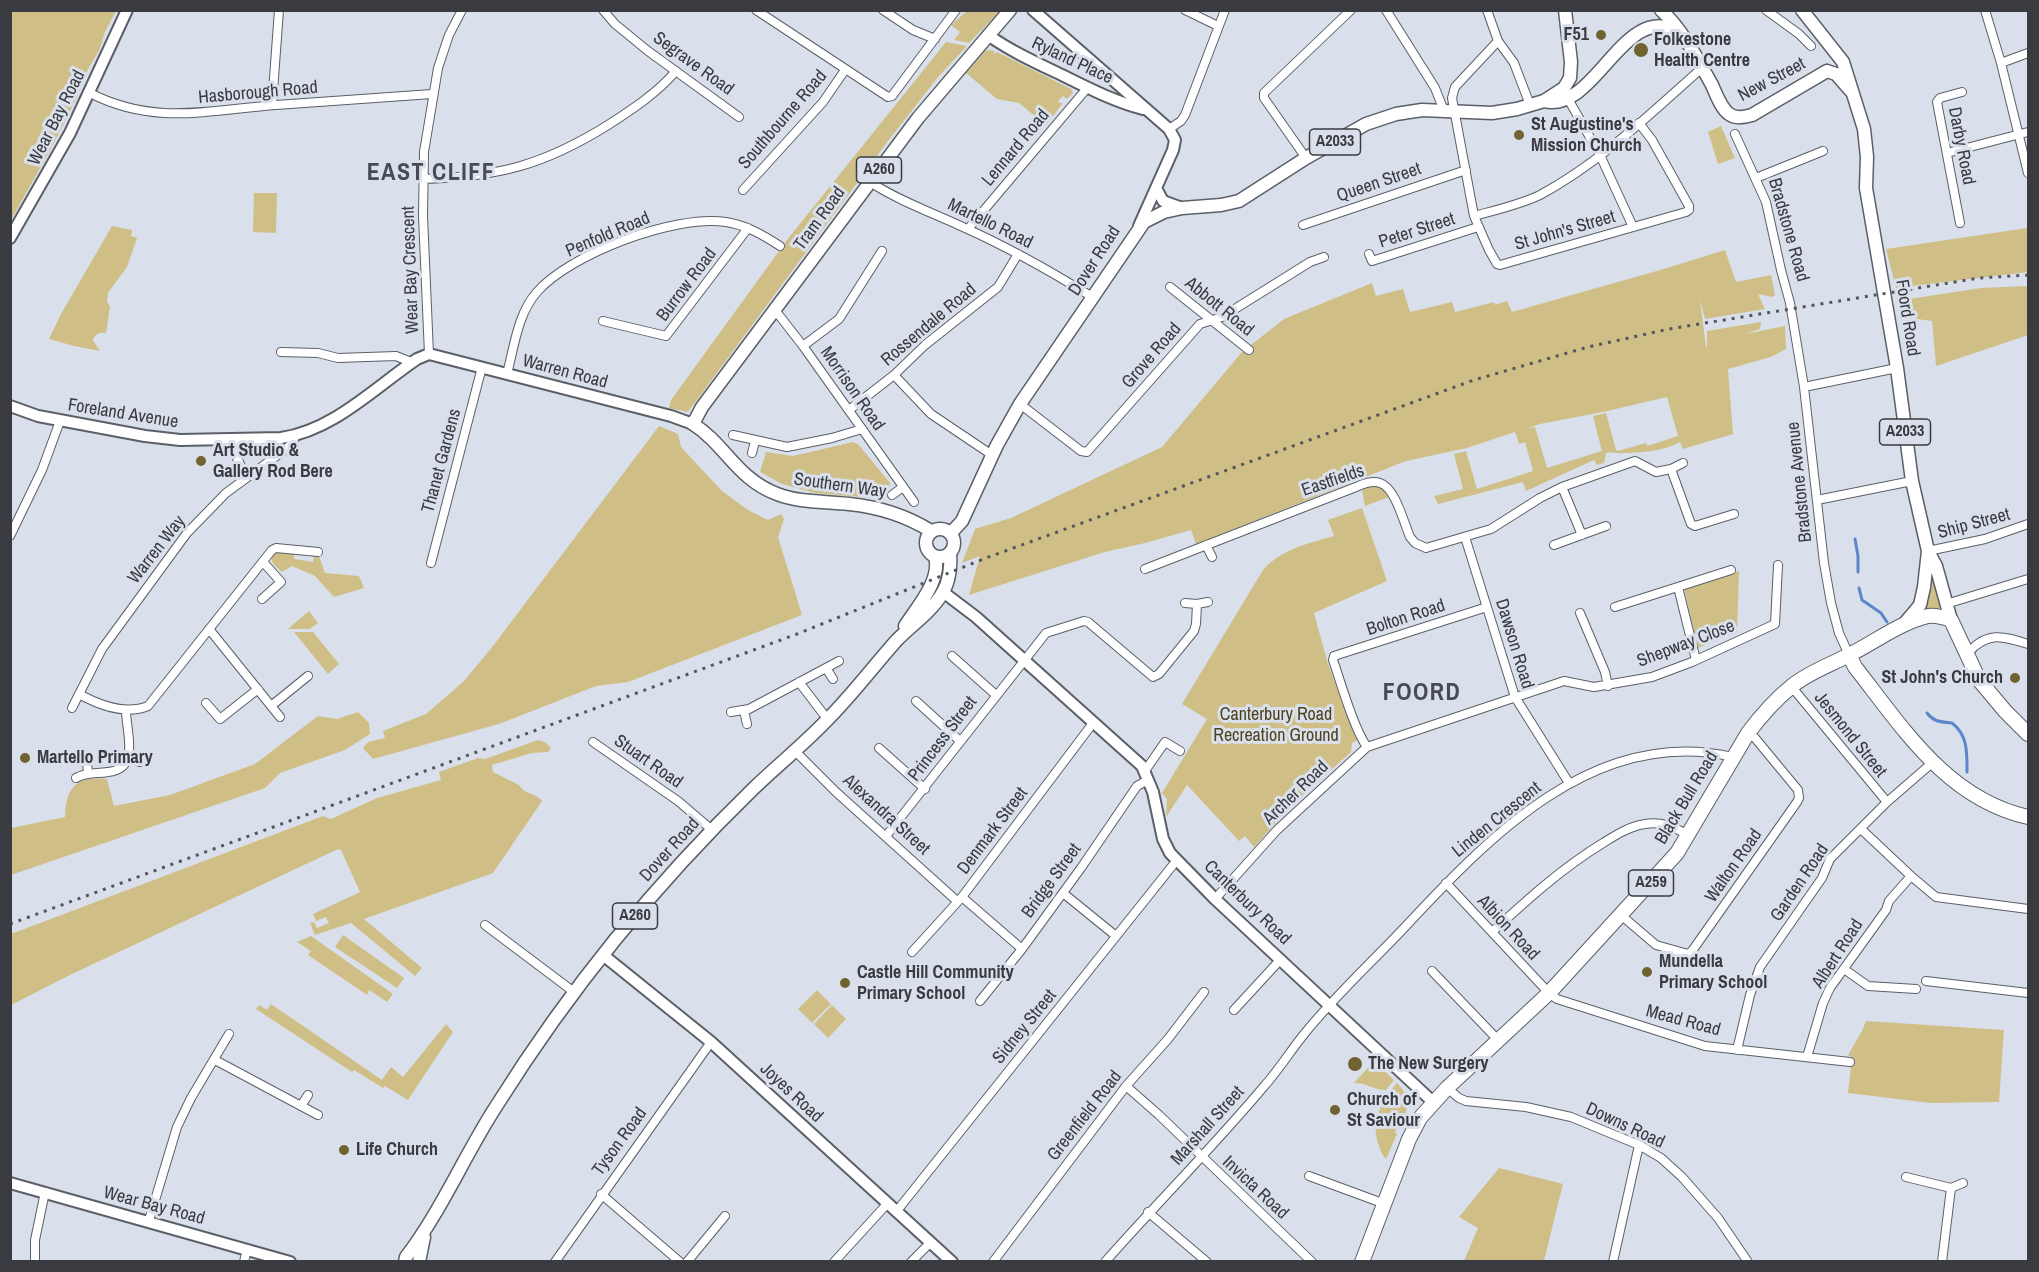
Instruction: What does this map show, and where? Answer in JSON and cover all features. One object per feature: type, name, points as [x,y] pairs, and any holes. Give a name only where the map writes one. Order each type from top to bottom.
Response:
[{"type":"highway","name":"Black Bull Road","points":[[1432,1102],[1549,993],[1622,916],[1677,853],[1748,733],[1758,719],[1791,686],[1904,624],[1930,616],[1951,620]]},
{"type":"highway","points":[[1951,620],[1982,684],[2028,734]]},
{"type":"highway","points":[[1849,656],[1855,667],[1932,763],[1961,787],[1995,807],[2028,817]]},
{"type":"highway","name":"A259","points":[[1362,1262],[1414,1128],[1432,1102]]},
{"type":"main road","name":"Tram Road","points":[[693,424],[702,407],[918,118],[1010,10]]},
{"type":"main road","name":"A2033","points":[[1544,101],[1564,88],[1570,78],[1571,62],[1565,10]]},
{"type":"main road","points":[[1661,10],[1674,24],[1702,68]]},
{"type":"main road","name":"Foord Road","points":[[1802,10],[1843,62],[1864,129],[1867,157],[1866,188],[1885,288],[1912,481],[1928,551],[1936,566],[1951,620]]},
{"type":"main road","points":[[1567,98],[1586,84],[1642,26],[1663,24],[1679,33]]},
{"type":"main road","points":[[1830,47],[1831,60],[1827,71],[1836,74],[1851,91]]},
{"type":"main road","name":"New Street","points":[[1702,68],[1724,109],[1738,117],[1752,115],[1827,71]]},
{"type":"main road","name":"A2033","points":[[1544,101],[1556,103],[1567,98]]},
{"type":"main road","name":"Dover Road","points":[[951,532],[958,527],[967,512],[1020,404],[1094,298],[1139,226],[1155,216],[1182,208],[1239,201],[1306,158],[1366,124],[1382,118],[1408,111],[1492,113],[1544,101]]},
{"type":"main road","points":[[708,436],[706,418],[710,398]]},
{"type":"main road","name":"Southern Way","points":[[693,424],[708,436],[744,474],[776,494],[796,500],[887,510],[931,531]]},
{"type":"main road","points":[[939,528],[951,532],[955,540],[950,553],[943,557],[935,556],[927,550],[926,540],[931,531],[939,528]]},
{"type":"main road","name":"Foord Road","points":[[1904,624],[1920,605],[1928,551]]},
{"type":"main road","name":"Dover Road","points":[[425,1232],[496,1105],[574,992],[641,909],[712,830],[828,720],[858,688],[897,640],[929,609],[943,592],[951,567],[950,553]]},
{"type":"main road","name":"Dover Road","points":[[897,640],[935,576],[937,564],[935,556]]},
{"type":"main road","name":"A260","points":[[405,1262],[425,1232]]},
{"type":"main road","name":"A260","points":[[418,1262],[425,1232]]},
{"type":"street","name":"Wear Bay Road","points":[[10,238],[48,173],[90,93],[127,10]]},
{"type":"street","points":[[272,105],[279,10]]},
{"type":"street","name":"Wear Bay Crescent","points":[[429,354],[423,179],[432,94],[443,52],[462,10]]},
{"type":"street","name":"Segrave Road","points":[[603,10],[615,24],[640,44],[739,117]]},
{"type":"street","points":[[756,10],[888,97],[892,96],[956,10]]},
{"type":"street","points":[[883,10],[913,30],[935,39]]},
{"type":"street","points":[[1033,10],[1169,129],[1174,136],[1175,144],[1139,226]]},
{"type":"street","points":[[1185,10],[1218,26]]},
{"type":"street","points":[[1169,129],[1181,121],[1185,115],[1225,10]]},
{"type":"street","points":[[1306,158],[1264,98],[1264,93],[1351,10]]},
{"type":"street","points":[[1386,10],[1449,112]]},
{"type":"street","points":[[1487,10],[1498,41],[1515,63],[1530,105]]},
{"type":"street","points":[[1766,10],[1784,22],[1811,46]]},
{"type":"street","points":[[1985,10],[2001,63],[2028,173]]},
{"type":"street","name":"Ryland Place","points":[[988,35],[1012,50],[1100,93],[1146,110]]},
{"type":"street","points":[[1449,112],[1455,87],[1498,41]]},
{"type":"street","points":[[2001,63],[2028,53]]},
{"type":"street","points":[[1474,216],[1502,209],[1540,195],[1600,155],[1702,68]]},
{"type":"street","name":"Southbourne Road","points":[[743,190],[823,102],[845,70]]},
{"type":"street","points":[[423,179],[489,174],[543,159],[586,139],[628,113],[658,91],[676,71]]},
{"type":"street","points":[[1100,93],[1111,79]]},
{"type":"street","name":"Lennard Road","points":[[968,229],[1088,87]]},
{"type":"street","name":"Darby Road","points":[[1960,223],[1937,102],[1940,98],[1962,92]]},
{"type":"street","name":"Hasborough Road","points":[[90,93],[136,110],[189,115],[272,105],[432,94]]},
{"type":"street","points":[[1567,98],[1600,155],[1633,227]]},
{"type":"street","name":"St John's Street","points":[[1449,112],[1466,170],[1474,216],[1489,250],[1497,264],[1500,265],[1689,210],[1689,206],[1652,140],[1639,123]]},
{"type":"street","points":[[1947,153],[2020,136],[2028,132]]},
{"type":"street","name":"Bradstone Road","points":[[1735,134],[1756,178],[1770,218],[1790,303]]},
{"type":"street","points":[[1756,178],[1823,152]]},
{"type":"street","name":"Queen Street","points":[[1303,225],[1466,170]]},
{"type":"street","name":"Martello Road","points":[[870,182],[884,191],[968,229],[1049,270],[1094,298]]},
{"type":"street","points":[[1156,188],[1163,201],[1182,208]]},
{"type":"street","name":"Penfold Road","points":[[507,374],[528,304],[537,292],[565,269],[590,255],[621,242],[680,224],[715,221],[727,222],[759,232],[780,246]]},
{"type":"street","name":"Peter Street","points":[[1369,254],[1372,261],[1478,227]]},
{"type":"street","name":"Burrow Road","points":[[603,321],[666,336],[748,228]]},
{"type":"street","points":[[803,346],[839,319],[882,251]]},
{"type":"street","name":"Rossendale Road","points":[[849,410],[998,287],[1018,254]]},
{"type":"street","name":"Grove Road","points":[[1020,404],[1082,451],[1087,452],[1200,324],[1222,317],[1311,262],[1324,257]]},
{"type":"street","name":"Abbott Road","points":[[1170,286],[1249,350]]},
{"type":"street","name":"Bradstone Avenue","points":[[1790,303],[1804,387],[1816,500],[1831,603],[1839,633],[1849,656]]},
{"type":"street","name":"Morrison Road","points":[[775,310],[914,502]]},
{"type":"street","points":[[281,352],[318,353],[338,358],[396,356],[411,362]]},
{"type":"street","name":"Foreland Avenue","points":[[10,406],[60,421],[180,440],[296,436],[333,419],[411,362],[429,354]]},
{"type":"street","name":"Warren Road","points":[[429,354],[671,416],[693,424]]},
{"type":"street","name":"Thanet Gardens","points":[[431,563],[482,367]]},
{"type":"street","points":[[1804,387],[1897,368]]},
{"type":"street","points":[[894,375],[931,414],[993,455]]},
{"type":"street","points":[[10,536],[42,470],[60,421]]},
{"type":"street","points":[[733,435],[787,447],[862,429]]},
{"type":"street","name":"Warren Way","points":[[72,708],[102,650],[171,553],[205,513],[246,477],[286,449],[296,436]]},
{"type":"street","points":[[232,440],[246,477]]},
{"type":"street","points":[[752,453],[755,441]]},
{"type":"street","name":"Eastfields","points":[[1145,569],[1356,486],[1376,482],[1391,490],[1410,537],[1419,546],[1426,548],[1497,526],[1540,498],[1562,487],[1629,461],[1641,463],[1656,472],[1671,469]]},
{"type":"street","points":[[1683,463],[1671,469],[1691,524],[1695,526],[1734,514]]},
{"type":"street","points":[[1816,500],[1912,481]]},
{"type":"street","points":[[892,495],[903,487]]},
{"type":"street","points":[[1562,487],[1582,535]]},
{"type":"street","name":"Ship Street","points":[[1928,551],[1985,539],[2028,524]]},
{"type":"street","points":[[1554,545],[1606,526]]},
{"type":"street","name":"Dawson Road","points":[[1465,537],[1515,697],[1569,783]]},
{"type":"street","points":[[1206,545],[1212,558]]},
{"type":"street","points":[[80,694],[100,703],[126,710],[143,708],[151,702],[276,548],[318,552]]},
{"type":"street","points":[[262,599],[281,582],[263,562]]},
{"type":"street","name":"Shepway Close","points":[[1515,697],[1564,681],[1594,687],[1652,676],[1696,660],[1775,624],[1778,565]]},
{"type":"street","points":[[1615,607],[1731,570]]},
{"type":"street","points":[[1946,604],[2028,579]]},
{"type":"street","points":[[1678,587],[1696,660]]},
{"type":"street","points":[[943,592],[969,611],[1093,723],[1146,775]]},
{"type":"street","points":[[1185,603],[1208,602]]},
{"type":"street","name":"Princess Street","points":[[886,836],[1046,633],[1084,621],[1088,622],[1153,677],[1159,674],[1194,631],[1197,604]]},
{"type":"street","name":"Bolton Road","points":[[1367,747],[1349,706],[1333,660],[1334,656],[1487,607]]},
{"type":"street","points":[[1580,613],[1605,672],[1608,686]]},
{"type":"street","points":[[209,629],[280,717]]},
{"type":"street","points":[[1968,654],[1980,641],[1993,637],[2008,637],[2028,644]]},
{"type":"street","points":[[952,656],[996,695]]},
{"type":"street","points":[[731,712],[744,711],[839,661]]},
{"type":"street","points":[[826,668],[833,679]]},
{"type":"street","points":[[272,706],[308,676]]},
{"type":"street","points":[[799,682],[828,720]]},
{"type":"street","name":"Jesmond Street","points":[[1791,686],[1887,802]]},
{"type":"street","points":[[206,703],[220,719],[258,689]]},
{"type":"street","name":"Archer Road","points":[[1215,899],[1277,830],[1367,747],[1515,697]]},
{"type":"street","points":[[916,701],[960,741]]},
{"type":"street","points":[[76,778],[88,773],[112,772],[123,767],[130,752],[126,710]]},
{"type":"street","points":[[744,711],[747,724]]},
{"type":"street","name":"Denmark Street","points":[[912,952],[959,899],[1093,723]]},
{"type":"street","name":"Walton Road","points":[[1622,916],[1656,945],[1688,954],[1797,802],[1798,790],[1755,738],[1748,733]]},
{"type":"street","name":"Stuart Road","points":[[593,742],[678,801],[712,830]]},
{"type":"street","name":"Bridge Street","points":[[980,1001],[1063,893],[1146,775],[1165,742],[1180,750]]},
{"type":"street","points":[[879,748],[925,789]]},
{"type":"street","name":"Alexandra Street","points":[[795,751],[886,836],[959,899],[1022,949]]},
{"type":"street","name":"Linden Crescent","points":[[1329,1006],[1485,845],[1523,814],[1569,783],[1606,766],[1650,754],[1677,752],[1732,757]]},
{"type":"street","points":[[129,758],[140,762]]},
{"type":"street","points":[[87,763],[88,773]]},
{"type":"street","name":"Garden Road","points":[[1737,1050],[1750,995],[1760,968],[1822,878],[1830,859],[1887,802],[1932,763]]},
{"type":"street","name":"Canterbury Road","points":[[1146,775],[1153,792],[1163,839],[1166,847],[1177,860],[1215,899],[1432,1102]]},
{"type":"street","points":[[1492,932],[1551,879],[1593,849],[1622,833],[1644,824],[1662,823],[1688,835]]},
{"type":"street","points":[[1860,830],[1936,897],[2028,909]]},
{"type":"street","name":"Sidney Street","points":[[896,1212],[1177,860]]},
{"type":"street","name":"Albert Road","points":[[1807,1057],[1823,1003],[1830,988],[1886,909],[1889,901],[1911,876]]},
{"type":"street","name":"Albion Road","points":[[1446,883],[1549,993]]},
{"type":"street","points":[[1063,893],[1116,936]]},
{"type":"street","points":[[485,926],[574,992]]},
{"type":"street","name":"Joyes Road","points":[[603,955],[711,1042],[952,1262]]},
{"type":"street","points":[[1234,1010],[1280,960]]},
{"type":"street","points":[[1844,969],[1868,986],[1916,989]]},
{"type":"street","points":[[1432,971],[1500,1041]]},
{"type":"street","points":[[1926,981],[2028,993]]},
{"type":"street","name":"Greenfield Road","points":[[993,1262],[1126,1086],[1168,1039],[1204,992]]},
{"type":"street","name":"Mead Road","points":[[1549,993],[1557,999],[1705,1046],[1850,1062]]},
{"type":"street","name":"Marshall Street","points":[[1105,1262],[1261,1090],[1329,1006]]},
{"type":"street","points":[[149,1220],[177,1127],[191,1098],[229,1034]]},
{"type":"street","name":"Tyson Road","points":[[555,1262],[601,1194],[711,1042]]},
{"type":"street","points":[[215,1060],[318,1115]]},
{"type":"street","name":"Invicta Road","points":[[1126,1086],[1312,1262]]},
{"type":"street","name":"Downs Road","points":[[1447,1088],[1466,1101],[1526,1107],[1571,1117],[1639,1145],[1661,1158],[1682,1177],[1723,1225],[1748,1262]]},
{"type":"street","points":[[301,1106],[308,1095]]},
{"type":"street","points":[[1613,1262],[1639,1145]]},
{"type":"street","points":[[1309,1176],[1385,1204]]},
{"type":"street","points":[[1906,1177],[1951,1188],[1963,1183]]},
{"type":"street","name":"Wear Bay Road","points":[[10,1183],[149,1220],[290,1262]]},
{"type":"street","points":[[1942,1262],[1951,1188]]},
{"type":"street","points":[[35,1262],[35,1240],[45,1192]]},
{"type":"street","points":[[601,1194],[680,1262]]},
{"type":"street","points":[[834,1262],[887,1204]]},
{"type":"street","points":[[1148,1212],[1207,1262]]},
{"type":"street","points":[[687,1262],[725,1216]]},
{"type":"street","points":[[911,1262],[932,1242]]},
{"type":"street","points":[[244,1262],[247,1249]]},
{"type":"green space","points":[[10,11],[116,11],[54,143],[11,220]]},
{"type":"green space","points":[[967,11],[1000,11],[969,43],[954,40],[960,32],[951,25]]},
{"type":"green space","points":[[946,42],[967,46],[939,76],[888,141],[688,412],[669,408],[671,400],[787,240]]},
{"type":"green space","points":[[986,50],[994,51],[994,54],[997,52],[1071,89],[1073,93],[1067,99],[1063,96],[1058,101],[1063,103],[1046,125],[1019,103],[997,99],[966,73]]},
{"type":"green space","points":[[1721,126],[1735,158],[1718,164],[1708,132]]},
{"type":"green space","points":[[254,193],[277,193],[276,233],[253,232]]},
{"type":"green space","points":[[112,226],[132,230],[131,236],[137,238],[127,267],[108,293],[107,301],[110,307],[106,333],[98,334],[93,340],[100,351],[49,339],[61,314]]},
{"type":"green space","points":[[2027,228],[2028,272],[1896,288],[1886,249]]},
{"type":"green space","points":[[1725,250],[1736,282],[1771,275],[1775,295],[1772,297],[1758,294],[1765,309],[1705,319],[1700,300],[1706,347],[1707,331],[1761,322],[1760,329],[1745,334],[1785,326],[1786,349],[1771,357],[1728,369],[1733,434],[1683,449],[1680,442],[1652,451],[1606,453],[1604,463],[1597,465],[1594,460],[1526,491],[1523,482],[1438,504],[1434,496],[1463,489],[1454,454],[1466,451],[1477,489],[1533,471],[1525,442],[1519,444],[1515,432],[1467,448],[1406,461],[1196,544],[1191,530],[1105,552],[969,595],[980,556],[962,563],[975,529],[1011,518],[1162,447],[1242,352],[1284,319],[1372,283],[1376,296],[1403,289],[1410,312],[1452,302],[1455,312],[1507,301],[1512,312]],"holes":[[[1667,397],[1678,436],[1647,446],[1646,443],[1618,451],[1606,413],[1593,416],[1602,451],[1547,468],[1535,427],[1526,429]]]},
{"type":"green space","points":[[2028,286],[2028,335],[1936,366],[1932,321],[1901,317],[1896,301],[1981,288]]},
{"type":"green space","points":[[659,426],[678,434],[681,447],[722,491],[748,510],[768,520],[781,514],[784,519],[778,537],[802,615],[628,682],[596,686],[499,724],[373,759],[363,748],[368,742],[385,738],[383,731],[426,714],[464,681]]},
{"type":"green space","points":[[853,442],[858,444],[890,483],[889,487],[874,498],[815,493],[782,484],[760,472],[766,452],[793,456]]},
{"type":"green space","points":[[1367,487],[1382,488],[1389,497],[1365,506],[1362,491]]},
{"type":"green space","name":"Canterbury Road Recreation Ground","points":[[1362,508],[1387,581],[1314,613],[1328,664],[1357,740],[1352,743],[1351,752],[1292,805],[1254,847],[1245,836],[1239,841],[1187,785],[1166,817],[1167,799],[1162,793],[1207,719],[1182,704],[1263,570],[1287,552],[1334,536],[1328,520]]},
{"type":"green space","points":[[273,553],[294,554],[294,559],[313,562],[314,555],[319,556],[325,573],[359,576],[364,588],[334,597],[315,576],[292,566],[282,572],[277,568],[272,561]]},
{"type":"green space","points":[[1739,571],[1737,632],[1698,648],[1684,588]]},
{"type":"green space","points":[[1930,578],[1933,578],[1940,608],[1924,609]]},
{"type":"green space","points":[[309,611],[318,623],[310,629],[288,629]]},
{"type":"green space","points":[[294,632],[313,632],[339,664],[328,674]]},
{"type":"green space","points":[[358,712],[369,723],[370,734],[345,750],[280,773],[265,788],[11,875],[11,828],[65,817],[71,791],[80,782],[88,779],[107,779],[114,806],[170,795],[255,764],[318,716],[337,719]]},
{"type":"green space","points":[[538,740],[545,742],[551,748],[548,752],[532,753],[492,765],[493,772],[519,785],[542,801],[493,873],[364,919],[422,968],[415,976],[351,923],[315,935],[310,923],[314,922],[317,928],[329,923],[326,917],[316,921],[313,914],[360,892],[341,850],[338,849],[11,1005],[11,934],[323,816],[331,819],[377,798],[441,780],[439,772]]},
{"type":"green space","points":[[343,935],[404,978],[397,988],[335,947]]},
{"type":"green space","points":[[311,936],[393,994],[387,1002],[369,990],[367,995],[308,955],[311,951],[297,942]]},
{"type":"green space","points":[[817,990],[831,1004],[812,1023],[798,1009]]},
{"type":"green space","points":[[271,1004],[382,1080],[391,1067],[403,1077],[446,1024],[453,1032],[408,1100],[354,1070],[352,1072],[256,1009],[259,1005],[267,1010]]},
{"type":"green space","points":[[832,1005],[846,1019],[828,1038],[814,1024]]},
{"type":"green space","points":[[1866,1021],[2004,1030],[1999,1102],[1931,1103],[1848,1093],[1852,1057],[1848,1055]]},
{"type":"green space","points":[[1374,1061],[1394,1080],[1386,1090],[1354,1083]]},
{"type":"green space","points":[[1397,1083],[1405,1094],[1407,1105],[1386,1159],[1381,1152],[1377,1137],[1377,1120],[1386,1097]]},
{"type":"green space","points":[[1499,1168],[1563,1184],[1544,1261],[1464,1261],[1478,1228],[1459,1217]]},
{"type":"waterway","points":[[1855,539],[1858,572]]},
{"type":"waterway","points":[[1859,588],[1862,600],[1881,613],[1887,622]]},
{"type":"waterway","points":[[1927,713],[1935,720],[1952,723],[1961,733],[1966,745],[1967,772]]},
{"type":"railway","points":[[10,924],[797,634],[986,558],[1474,380],[1588,347],[1669,329],[1979,278],[2028,275]]},
{"type":"place","name":"F51","points":[[1601,35]]},
{"type":"place","name":"Folkestone Health Centre","points":[[1641,50]]},
{"type":"place","name":"St Augustine's Mission Church","points":[[1519,135]]},
{"type":"place","name":"Art Studio & Gallery Rod Bere","points":[[201,461]]},
{"type":"place","name":"St John's Church","points":[[2015,678]]},
{"type":"place","name":"Martello Primary","points":[[25,758]]},
{"type":"place","name":"Mundella Primary School","points":[[1647,972]]},
{"type":"place","name":"Castle Hill Community Primary School","points":[[845,983]]},
{"type":"place","name":"The New Surgery","points":[[1355,1064]]},
{"type":"place","name":"Church of St Saviour","points":[[1335,1110]]},
{"type":"place","name":"Life Church","points":[[344,1150]]},
{"type":"district","name":"EAST CLIFF","points":[[431,174]]},
{"type":"district","name":"FOORD","points":[[1422,694]]}]
